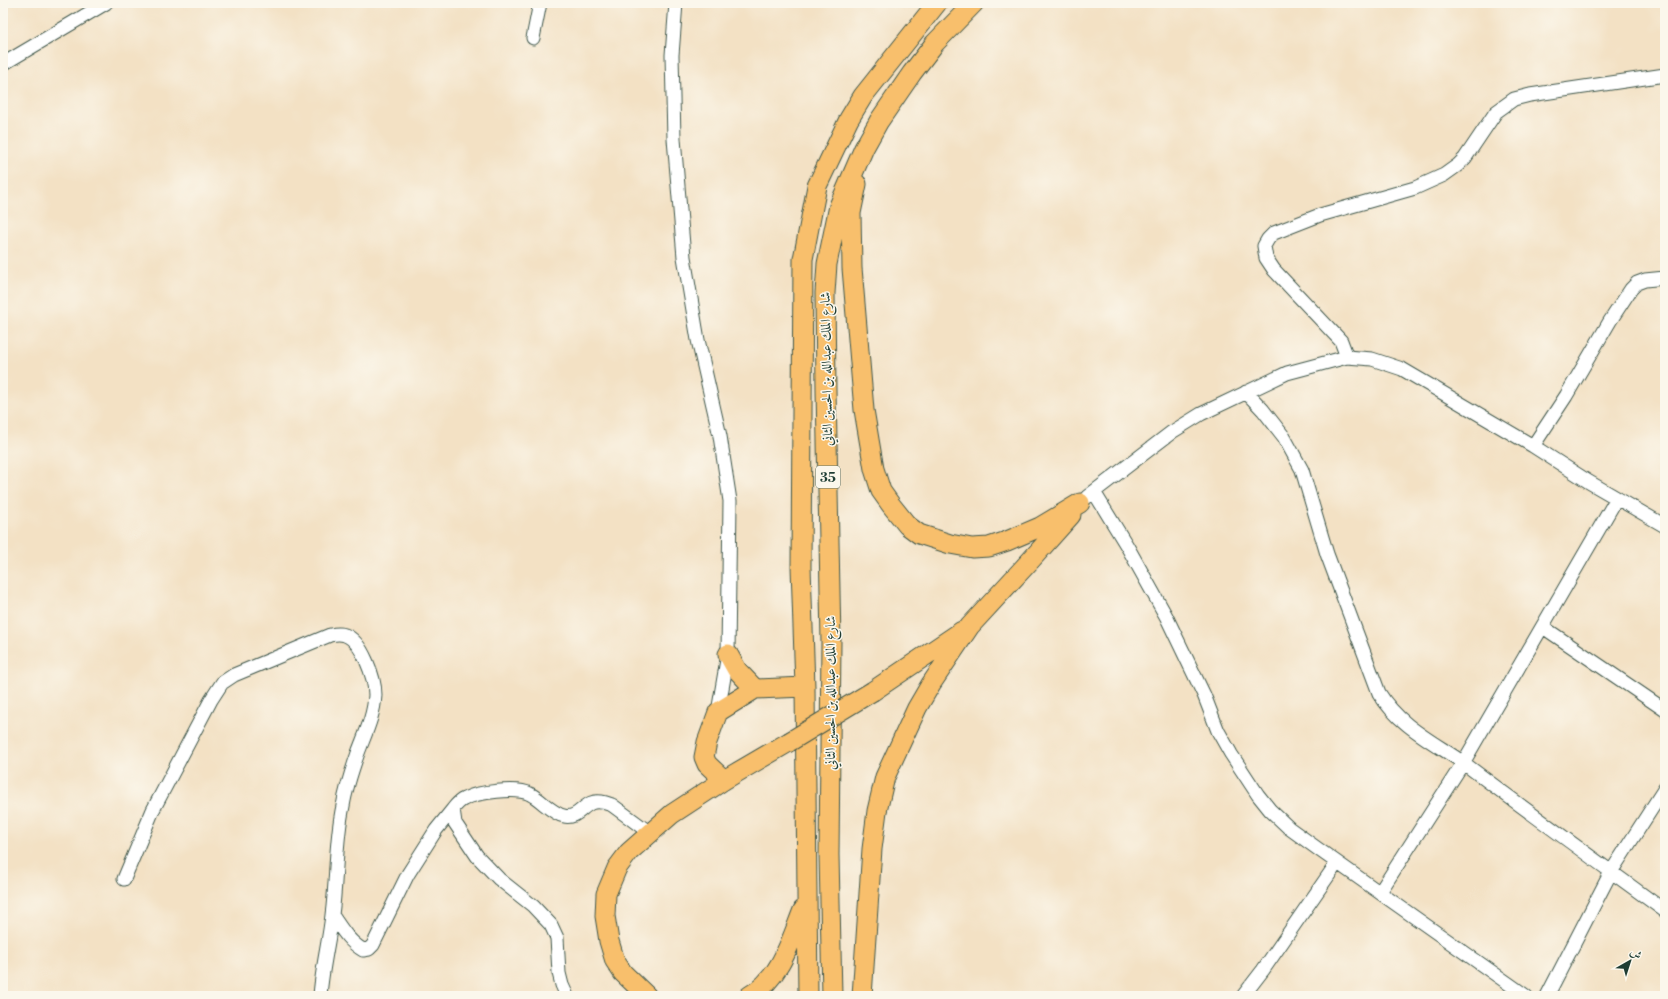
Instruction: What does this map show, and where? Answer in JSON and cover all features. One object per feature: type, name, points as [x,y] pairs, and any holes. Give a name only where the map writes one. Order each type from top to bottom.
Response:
[{"type":"highway","name":"شارع الملك عبدالله بن الحسين الثاني","points":[[808,996],[805,687],[802,567],[803,259],[816,186],[849,119],[863,96],[937,3]]},
{"type":"highway","name":"شارع الملك عبدالله بن الحسين الثاني","points":[[832,996],[829,855],[831,642],[825,293],[826,264],[839,206],[864,148],[879,121],[935,43],[974,3]]},
{"type":"highway","points":[[864,148],[851,214],[852,268],[864,410],[874,469],[882,491],[907,525],[919,534],[950,544],[972,548],[989,547],[1007,542],[1040,527],[1087,498]]},
{"type":"highway","points":[[862,996],[872,849],[877,811],[884,777],[931,684],[970,626],[1087,498]]},
{"type":"highway","points":[[647,996],[623,973],[615,961],[609,941],[605,916],[606,894],[617,868],[629,852],[672,814],[724,780],[873,691],[970,626]]},
{"type":"highway","points":[[728,654],[737,670],[755,689]]},
{"type":"highway","points":[[914,664],[920,665],[928,673],[931,684]]},
{"type":"highway","points":[[724,780],[707,764],[704,757],[707,742],[718,712],[755,689],[805,687]]},
{"type":"highway","points":[[749,996],[760,989],[778,968],[787,951],[806,901]]},
{"type":"highway","points":[[623,973],[661,996]]},
{"type":"street","points":[[3,64],[106,3]]},
{"type":"street","points":[[533,38],[540,3]]},
{"type":"street","points":[[676,3],[672,55],[674,139],[684,257],[698,340],[720,436],[730,501],[728,654],[718,712]]},
{"type":"street","points":[[1347,357],[1341,341],[1274,270],[1266,258],[1264,246],[1274,233],[1320,215],[1415,188],[1444,175],[1465,158],[1496,112],[1514,100],[1530,95],[1665,74]]},
{"type":"street","points":[[1533,446],[1566,396],[1610,321],[1631,289],[1641,282],[1665,278]]},
{"type":"street","points":[[1526,996],[1337,863],[1289,828],[1270,810],[1258,795],[1218,731],[1204,695],[1166,616],[1127,546],[1087,498],[1172,432],[1201,414],[1286,373],[1347,357],[1372,359],[1402,369],[1665,526]]},
{"type":"street","points":[[1246,392],[1264,410],[1284,437],[1302,470],[1327,554],[1380,694],[1387,706],[1400,720],[1463,763],[1665,911]]},
{"type":"street","points":[[1380,892],[1463,763],[1617,498]]},
{"type":"street","points":[[1542,626],[1665,710]]},
{"type":"street","points":[[124,879],[162,792],[211,700],[222,683],[234,675],[330,634],[339,634],[351,638],[364,655],[373,678],[375,695],[368,729],[353,766],[342,808],[338,836],[332,915],[322,970],[320,996]]},
{"type":"street","points":[[1546,996],[1611,872],[1665,788]]},
{"type":"street","points":[[332,915],[344,933],[354,944],[363,950],[369,949],[378,937],[408,874],[436,830],[463,799],[470,796],[519,790],[531,795],[556,813],[564,816],[573,815],[594,802],[605,802],[612,805],[650,833]]},
{"type":"street","points":[[453,809],[456,822],[477,856],[499,879],[533,906],[552,925],[557,938],[559,972],[562,985],[567,996]]},
{"type":"street","points":[[1243,996],[1263,970],[1337,863]]}]
